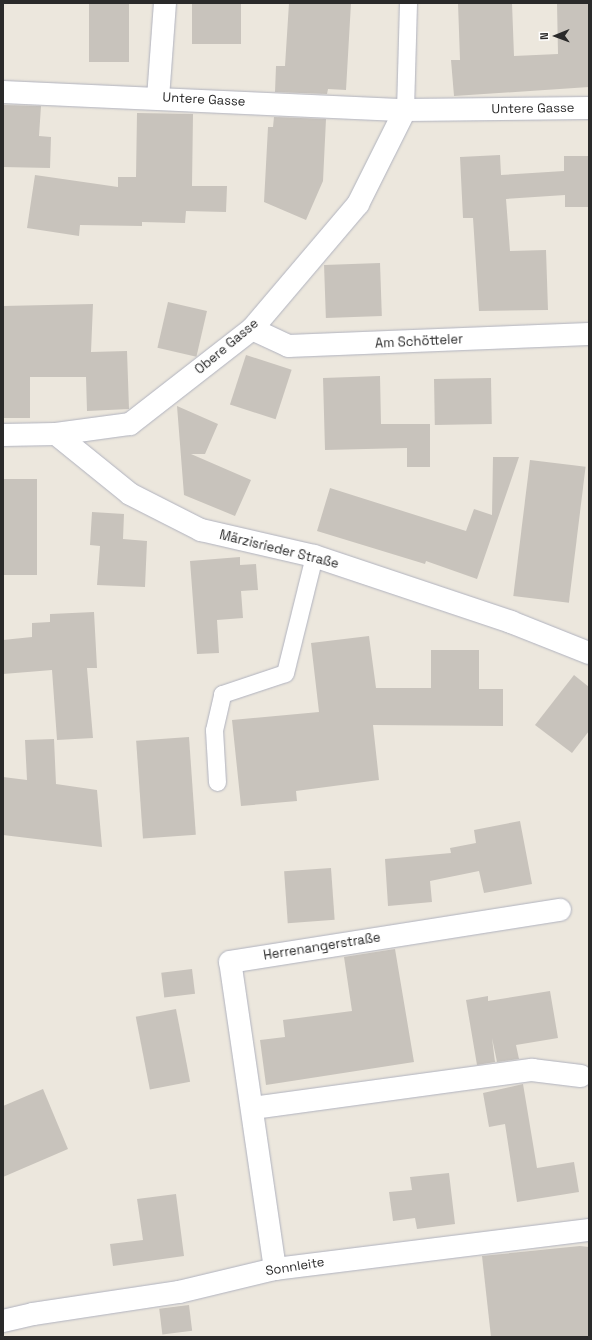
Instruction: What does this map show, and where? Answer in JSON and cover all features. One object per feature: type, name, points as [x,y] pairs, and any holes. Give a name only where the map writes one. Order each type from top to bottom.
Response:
[{"type":"street","points":[[158,98],[165,3]]},
{"type":"street","name":"Untere Gasse","points":[[3,92],[405,110],[589,108]]},
{"type":"street","name":"Obere Gasse","points":[[3,435],[56,434],[130,424],[252,329],[358,204],[405,110]]},
{"type":"street","name":"Am Schötteler","points":[[252,329],[288,346],[589,334]]},
{"type":"street","name":"Märzisrieder Straße","points":[[56,434],[130,494],[201,530],[314,556],[511,622],[589,654]]},
{"type":"street","name":"Herrenangerstraße","points":[[275,1269],[253,1108],[230,962],[560,910]]},
{"type":"street","points":[[253,1108],[532,1070],[581,1076]]},
{"type":"street","name":"Sonnleite","points":[[3,1321],[33,1314],[179,1292],[275,1269],[589,1230]]},
{"type":"lane","points":[[405,110],[408,3]]},
{"type":"lane","points":[[217,782],[214,730],[222,694],[285,673],[314,556]]},
{"type":"building","points":[[89,3],[129,3],[129,62],[89,62]]},
{"type":"building","points":[[192,3],[241,3],[241,44],[192,44]]},
{"type":"building","points":[[289,3],[351,3],[346,90],[328,89],[327,94],[275,92],[276,66],[285,66]]},
{"type":"building","points":[[458,3],[512,3],[514,56],[558,54],[557,3],[589,3],[589,87],[454,96],[451,60],[460,60]]},
{"type":"building","points":[[3,105],[41,106],[39,136],[51,137],[50,168],[3,167]]},
{"type":"building","points":[[137,113],[193,114],[192,186],[227,186],[226,212],[186,211],[185,223],[142,222],[142,226],[80,225],[79,236],[27,228],[35,175],[118,187],[118,177],[136,177]]},
{"type":"building","points":[[274,117],[326,119],[323,181],[306,220],[264,202],[268,127],[273,127]]},
{"type":"building","points":[[500,155],[501,175],[564,171],[564,156],[589,156],[589,207],[565,207],[565,195],[506,199],[510,251],[546,250],[548,310],[479,311],[473,218],[463,218],[460,157]]},
{"type":"building","points":[[380,263],[382,316],[326,318],[324,265]]},
{"type":"building","points":[[168,302],[207,311],[196,357],[157,348]]},
{"type":"building","points":[[93,304],[91,352],[127,351],[129,409],[87,411],[86,377],[30,377],[30,418],[3,418],[3,306]]},
{"type":"building","points":[[246,355],[292,370],[276,419],[230,404]]},
{"type":"building","points":[[380,376],[381,424],[430,424],[430,467],[407,467],[407,448],[325,450],[323,378]]},
{"type":"building","points":[[491,378],[492,424],[435,425],[434,379]]},
{"type":"building","points":[[177,406],[218,424],[205,454],[191,454],[251,480],[235,516],[184,495]]},
{"type":"building","points":[[493,457],[519,457],[477,579],[426,561],[425,564],[317,531],[330,488],[466,531],[474,509],[492,515]]},
{"type":"building","points":[[530,460],[586,467],[569,603],[513,596]]},
{"type":"building","points":[[3,479],[37,479],[37,575],[3,575]]},
{"type":"building","points":[[92,512],[124,514],[123,539],[147,541],[145,587],[97,585],[100,546],[90,545]]},
{"type":"building","points":[[240,557],[240,565],[256,564],[258,590],[241,591],[243,618],[217,620],[219,653],[197,654],[190,561]]},
{"type":"building","points":[[94,612],[97,668],[87,668],[93,738],[57,740],[52,670],[3,674],[3,640],[32,637],[32,623],[50,622],[50,614]]},
{"type":"building","points":[[369,636],[376,688],[431,688],[431,650],[479,650],[479,689],[503,689],[503,726],[373,725],[379,780],[296,791],[297,801],[241,806],[232,720],[319,712],[311,643]]},
{"type":"building","points":[[574,675],[589,687],[589,731],[572,753],[535,725]]},
{"type":"building","points":[[189,737],[196,835],[143,838],[136,741]]},
{"type":"building","points":[[54,739],[56,784],[97,790],[102,847],[3,835],[3,777],[27,780],[25,740]]},
{"type":"building","points":[[520,821],[532,884],[484,893],[479,871],[430,881],[432,902],[388,906],[385,859],[451,853],[450,848],[476,843],[474,830]]},
{"type":"building","points":[[331,868],[335,920],[288,923],[284,871]]},
{"type":"building","points":[[395,949],[414,1062],[266,1085],[260,1040],[285,1037],[283,1020],[352,1011],[344,957]]},
{"type":"building","points":[[192,969],[195,994],[164,998],[161,973]]},
{"type":"building","points":[[550,991],[558,1038],[516,1045],[519,1059],[497,1062],[492,1038],[495,1062],[477,1065],[466,1000],[488,996],[488,1001]]},
{"type":"building","points":[[176,1009],[190,1082],[150,1089],[136,1017]]},
{"type":"building","points":[[523,1084],[537,1168],[574,1162],[579,1192],[517,1202],[505,1124],[489,1127],[483,1093]]},
{"type":"building","points":[[43,1089],[68,1149],[3,1177],[3,1106]]},
{"type":"building","points":[[449,1173],[455,1224],[417,1229],[415,1218],[393,1221],[389,1192],[412,1190],[410,1177]]},
{"type":"building","points":[[176,1194],[184,1256],[113,1266],[110,1244],[143,1240],[137,1199]]},
{"type":"building","points":[[580,1246],[589,1247],[589,1337],[491,1337],[482,1256]]},
{"type":"building","points":[[189,1305],[192,1331],[162,1334],[159,1309]]}]
